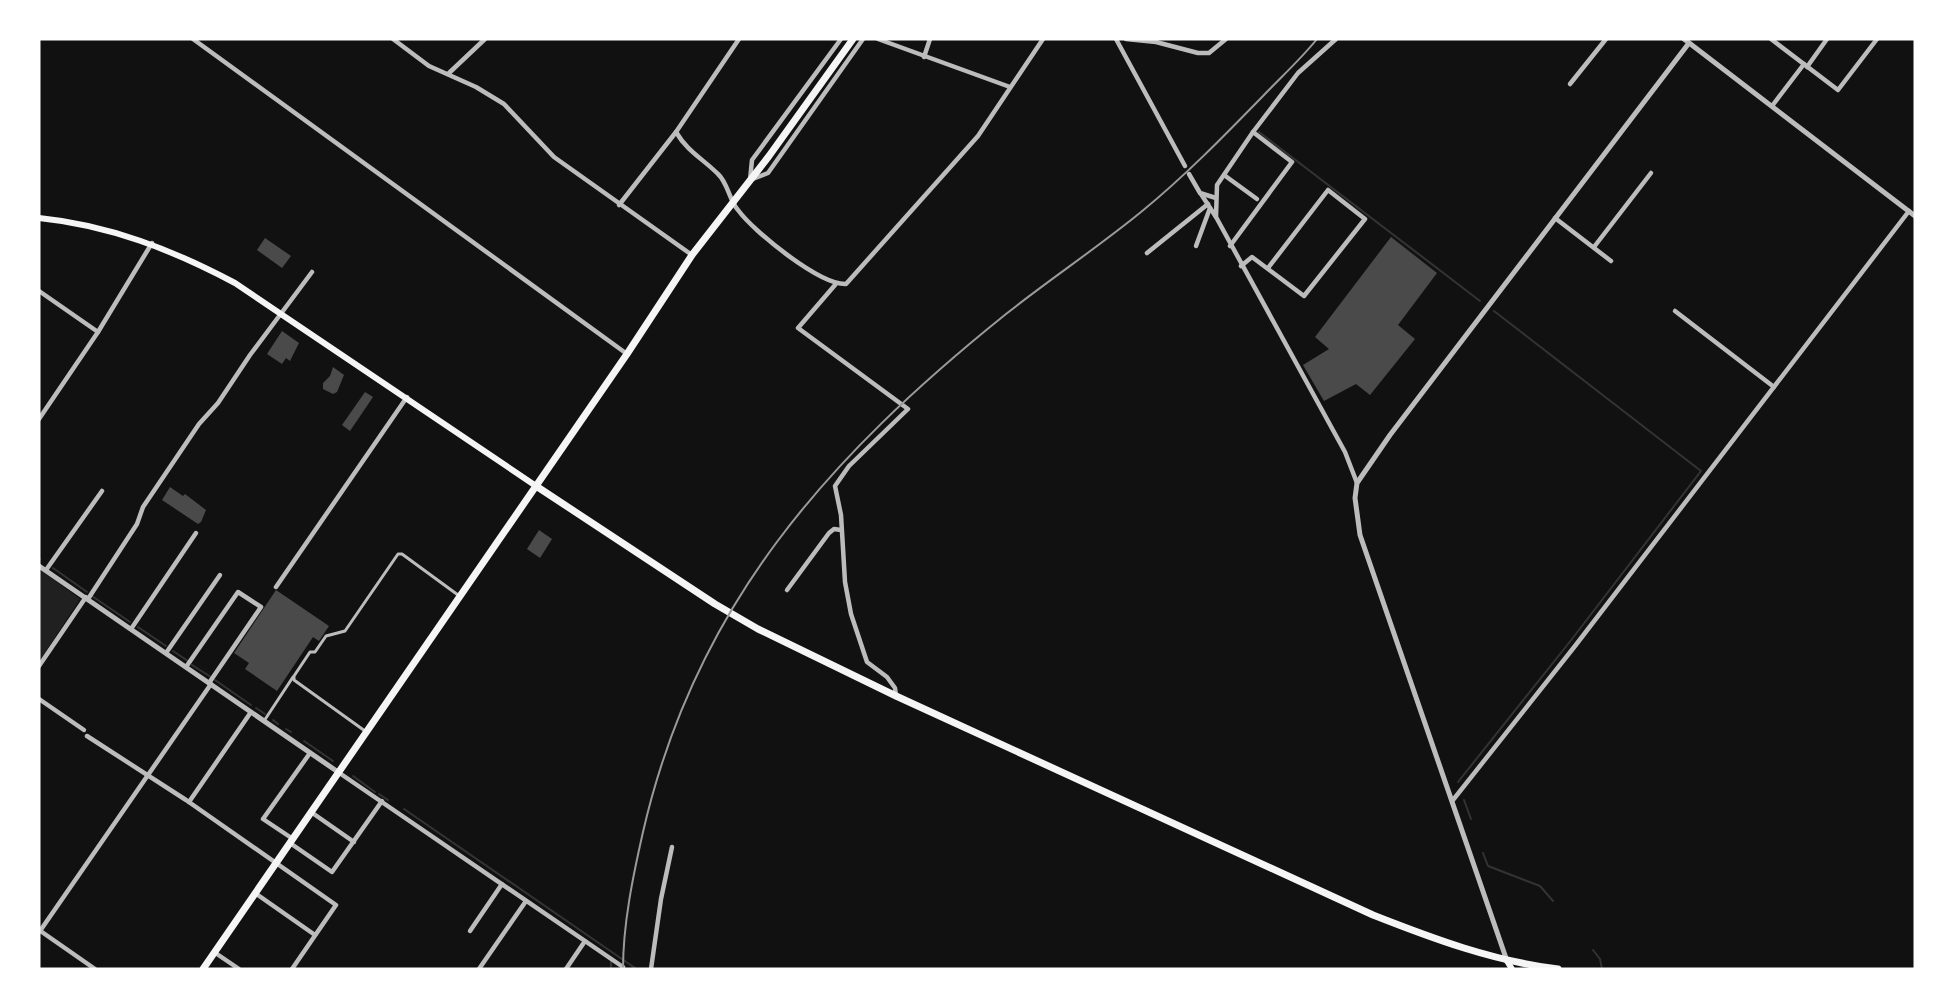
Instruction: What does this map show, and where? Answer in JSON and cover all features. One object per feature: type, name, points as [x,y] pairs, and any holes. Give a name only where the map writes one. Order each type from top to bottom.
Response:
[{"type":"highway","points":[[203,969],[627,354],[692,255],[769,156],[853,39]]},
{"type":"highway","points":[[536,486],[715,604],[758,629],[896,696],[1373,915],[1451,945],[1507,961],[1558,969]]},
{"type":"main road","points":[[39,218],[112,231],[152,243],[235,284],[407,397],[536,486]]},
{"type":"main road","points":[[1507,961],[1512,969]]},
{"type":"street","points":[[393,39],[429,66],[449,73],[504,104],[554,157],[692,255]]},
{"type":"street","points":[[449,73],[485,39]]},
{"type":"street","points":[[619,205],[676,132],[739,39]]},
{"type":"street","points":[[841,39],[752,160],[750,180],[768,173],[863,39]]},
{"type":"street","points":[[878,39],[1010,87]]},
{"type":"street","points":[[924,57],[930,39]]},
{"type":"street","points":[[676,132],[692,154],[720,175],[737,209],[770,242],[835,285],[846,284],[978,136],[1042,39]]},
{"type":"street","points":[[1116,39],[1185,166]]},
{"type":"street","points":[[1126,39],[1156,42],[1198,53],[1209,53],[1226,39]]},
{"type":"street","points":[[1216,217],[1217,185],[1253,132],[1298,73],[1336,39]]},
{"type":"street","points":[[1570,84],[1605,39]]},
{"type":"street","points":[[1771,39],[1838,90],[1877,39]]},
{"type":"street","points":[[1772,106],[1827,39]]},
{"type":"street","points":[[196,40],[627,354]]},
{"type":"street","points":[[1507,961],[1360,535],[1355,498],[1357,483],[1390,435],[1686,41],[1915,216]]},
{"type":"street","points":[[1230,246],[1292,162],[1253,132]]},
{"type":"street","points":[[1594,248],[1651,173]]},
{"type":"street","points":[[1190,174],[1346,452],[1357,483]]},
{"type":"street","points":[[1224,175],[1257,198]]},
{"type":"street","points":[[1241,266],[1252,257],[1304,296],[1365,219],[1328,190],[1268,268]]},
{"type":"street","points":[[1200,193],[1216,198]]},
{"type":"street","points":[[1196,246],[1209,206]]},
{"type":"street","points":[[1147,253],[1209,206]]},
{"type":"street","points":[[1453,800],[1909,211]]},
{"type":"street","points":[[1555,218],[1611,261]]},
{"type":"street","points":[[39,419],[98,332],[152,243]]},
{"type":"street","points":[[39,666],[137,524],[144,507],[193,433],[218,404],[312,272]]},
{"type":"street","points":[[835,285],[798,328],[908,409],[849,466],[835,486],[845,582],[864,656],[867,662],[887,677],[895,688],[896,696]]},
{"type":"street","points":[[39,291],[98,332]]},
{"type":"street","points":[[1675,311],[1774,387]]},
{"type":"street","points":[[276,587],[407,397]]},
{"type":"street","points":[[46,570],[102,491]]},
{"type":"street","points":[[787,590],[829,532],[834,529],[841,530]]},
{"type":"street","points":[[131,629],[196,533]]},
{"type":"street","points":[[264,721],[310,652],[315,652],[326,636],[345,631],[398,554],[402,554],[460,596]]},
{"type":"street","points":[[39,566],[623,967]]},
{"type":"street","points":[[166,653],[220,575]]},
{"type":"street","points":[[95,969],[39,931],[261,607],[238,592],[186,667]]},
{"type":"street","points":[[294,676],[294,680],[367,731]]},
{"type":"street","points":[[39,699],[84,730]]},
{"type":"street","points":[[189,802],[250,712]]},
{"type":"street","points":[[87,736],[189,802],[336,905],[292,969]]},
{"type":"street","points":[[310,753],[263,819],[332,872],[382,801]]},
{"type":"street","points":[[311,812],[354,842]]},
{"type":"street","points":[[651,969],[661,899],[672,847]]},
{"type":"street","points":[[470,931],[502,884]]},
{"type":"street","points":[[255,893],[315,935]]},
{"type":"street","points":[[479,969],[526,901]]},
{"type":"street","points":[[566,969],[585,941]]},
{"type":"street","points":[[214,952],[238,969]]},
{"type":"shaded area","points":[[39,569],[80,599],[39,662]]},
{"type":"building","points":[[1391,237],[1437,273],[1398,325],[1415,339],[1370,395],[1356,384],[1324,401],[1303,365],[1329,349],[1315,337]]},
{"type":"building","points":[[265,238],[291,256],[282,268],[257,250]]},
{"type":"building","points":[[282,331],[299,343],[290,361],[286,358],[282,364],[267,354]]},
{"type":"building","points":[[333,367],[344,375],[337,392],[333,394],[323,389],[323,383],[330,376]]},
{"type":"building","points":[[365,392],[373,397],[350,431],[342,425]]},
{"type":"building","points":[[170,487],[183,496],[185,494],[206,510],[201,522],[198,524],[162,500]]},
{"type":"building","points":[[539,530],[552,539],[540,558],[527,549]]},
{"type":"building","points":[[276,590],[329,626],[319,641],[313,637],[277,691],[245,669],[249,663],[234,653]]},
{"type":"waterway","points":[[1259,132],[1480,301]]},
{"type":"waterway","points":[[1458,782],[1701,471],[1494,311]]},
{"type":"waterway","points":[[53,568],[87,592]]},
{"type":"waterway","points":[[92,596],[130,622]]},
{"type":"waterway","points":[[138,627],[166,646]]},
{"type":"waterway","points":[[173,651],[188,661]]},
{"type":"waterway","points":[[192,665],[211,677]]},
{"type":"waterway","points":[[215,680],[251,705]]},
{"type":"waterway","points":[[256,708],[265,714]]},
{"type":"waterway","points":[[273,720],[278,724]]},
{"type":"waterway","points":[[286,729],[291,732]]},
{"type":"waterway","points":[[304,741],[333,761]]},
{"type":"waterway","points":[[353,776],[375,792]]},
{"type":"waterway","points":[[379,794],[388,800]]},
{"type":"waterway","points":[[1464,800],[1471,819]]},
{"type":"waterway","points":[[404,809],[635,968]]},
{"type":"waterway","points":[[1483,853],[1488,866],[1540,886],[1553,901]]},
{"type":"waterway","points":[[1593,950],[1600,959],[1602,969]]},
{"type":"waterway","points":[[611,960],[611,969]]},
{"type":"railway","points":[[623,969],[627,917],[636,866],[666,750],[697,675],[734,606],[777,542],[827,481],[882,423],[941,368],[1006,314],[1157,199],[1204,156],[1317,39]]}]
